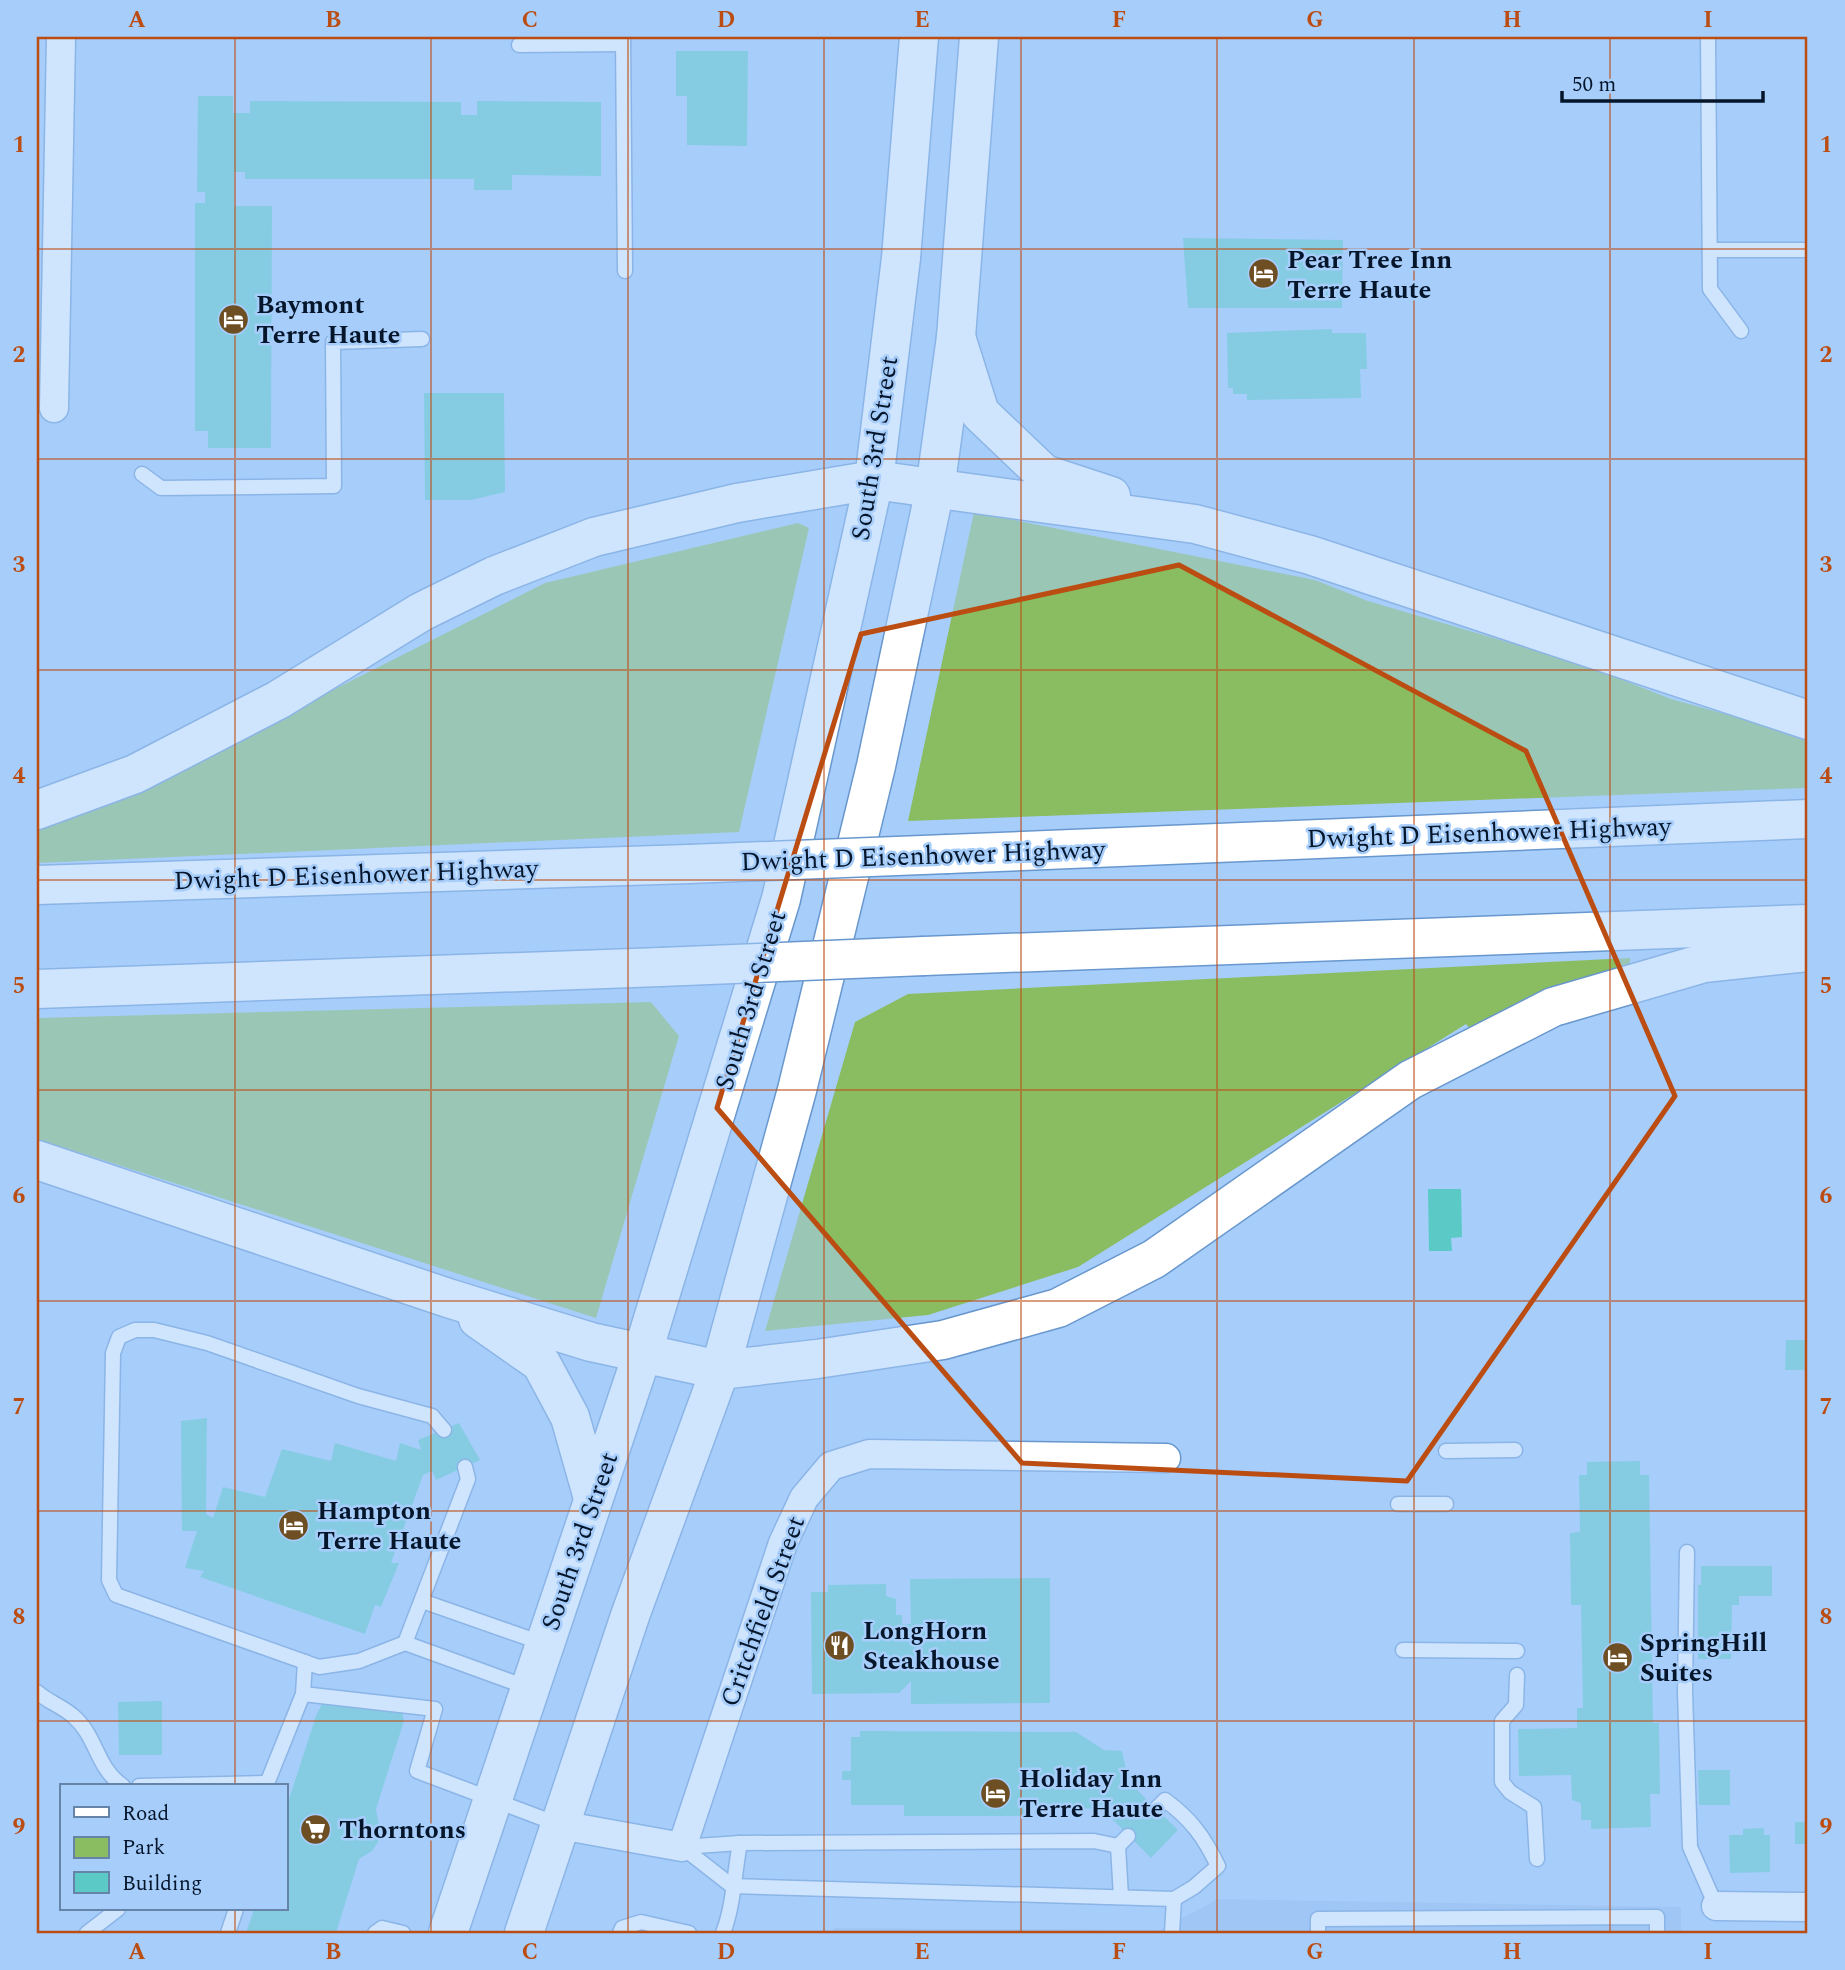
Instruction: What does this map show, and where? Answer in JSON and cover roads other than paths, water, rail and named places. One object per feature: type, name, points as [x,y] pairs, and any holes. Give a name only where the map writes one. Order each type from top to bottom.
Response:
[{"type":"highway","name":"South 3rd Street","points":[[448,1933],[642,1355],[781,899],[874,480],[901,258],[919,37]]},
{"type":"highway","points":[[524,1933],[631,1613],[720,1370],[801,1076],[876,766],[935,489],[956,337],[979,37]]},
{"type":"highway","points":[[956,337],[980,413],[1044,474],[1195,524],[1310,555],[1808,720]]},
{"type":"highway","points":[[37,810],[135,774],[278,700],[421,612],[494,576],[581,542],[737,503],[874,480],[1195,524]]},
{"type":"highway","name":"Dwight D Eisenhower Highway","points":[[37,885],[689,864],[1808,819]]},
{"type":"highway","points":[[37,989],[1808,924]]},
{"type":"highway","points":[[37,1160],[448,1298],[642,1355],[720,1370],[943,1340],[1058,1308],[1154,1259],[1410,1080],[1553,1007],[1704,963],[1808,952]]},
{"type":"highway","points":[[448,1298],[541,1363],[570,1417],[593,1498]]},
{"type":"street","points":[[54,408],[61,37]]},
{"type":"street","name":"Critchfield Street","points":[[682,1847],[783,1543],[804,1498],[831,1466],[869,1454],[1166,1458]]},
{"type":"street","points":[[560,1825],[682,1847]]},
{"type":"street","points":[[1716,1906],[1808,1907]]},
{"type":"lane","points":[[1708,37],[1710,289],[1741,331]]},
{"type":"lane","points":[[519,45],[623,40],[625,271]]},
{"type":"lane","points":[[1710,250],[1808,250]]},
{"type":"lane","points":[[142,474],[161,488],[334,486],[333,342],[422,339]]},
{"type":"lane","points":[[444,1430],[432,1416],[358,1396],[207,1343],[154,1330],[135,1330],[119,1337],[113,1353],[109,1580],[116,1595],[320,1667],[341,1666],[405,1643],[529,1688]]},
{"type":"lane","points":[[1446,1451],[1515,1450]]},
{"type":"lane","points":[[405,1643],[468,1479],[464,1467]]},
{"type":"lane","points":[[1398,1504],[1446,1504]]},
{"type":"lane","points":[[1687,1552],[1685,1692],[1690,1847],[1716,1906]]},
{"type":"lane","points":[[422,1601],[543,1644]]},
{"type":"lane","points":[[1404,1650],[1517,1651]]},
{"type":"lane","points":[[266,1784],[303,1694],[305,1662]]},
{"type":"lane","points":[[1517,1675],[1516,1705],[1502,1721],[1503,1782],[1510,1792],[1534,1807],[1537,1859]]},
{"type":"lane","points":[[37,1692],[74,1716],[92,1742],[107,1775],[120,1784]]},
{"type":"lane","points":[[303,1694],[435,1709],[417,1770],[560,1825]]},
{"type":"lane","points":[[682,1847],[732,1886],[1174,1899],[1194,1888],[1218,1866],[1202,1833],[1184,1813],[1165,1800],[1157,1808]]},
{"type":"lane","points":[[682,1847],[740,1843],[1123,1841],[1121,1897]]},
{"type":"lane","points":[[723,1933],[733,1904],[732,1886],[740,1843]]},
{"type":"lane","points":[[1172,1933],[1174,1899]]},
{"type":"lane","points":[[87,1933],[117,1910]]},
{"type":"lane","points":[[228,1933],[236,1910]]},
{"type":"lane","points":[[1318,1933],[1318,1919],[1657,1917],[1657,1933]]},
{"type":"lane","points":[[620,1933],[622,1928],[641,1922],[689,1933]]},
{"type":"lane","points":[[375,1933],[382,1928],[403,1933]]},
{"type":"place","name":"Pear Tree Inn Terre Haute","points":[[1264,274]]},
{"type":"place","name":"Baymont Terre Haute","points":[[233,319]]},
{"type":"place","name":"Hampton Terre Haute","points":[[294,1525]]},
{"type":"place","name":"LongHorn Steakhouse","points":[[840,1645]]},
{"type":"place","name":"SpringHill Suites","points":[[1617,1657]]},
{"type":"place","name":"Holiday Inn Terre Haute","points":[[996,1793]]},
{"type":"place","name":"Thorntons","points":[[316,1829]]}]
